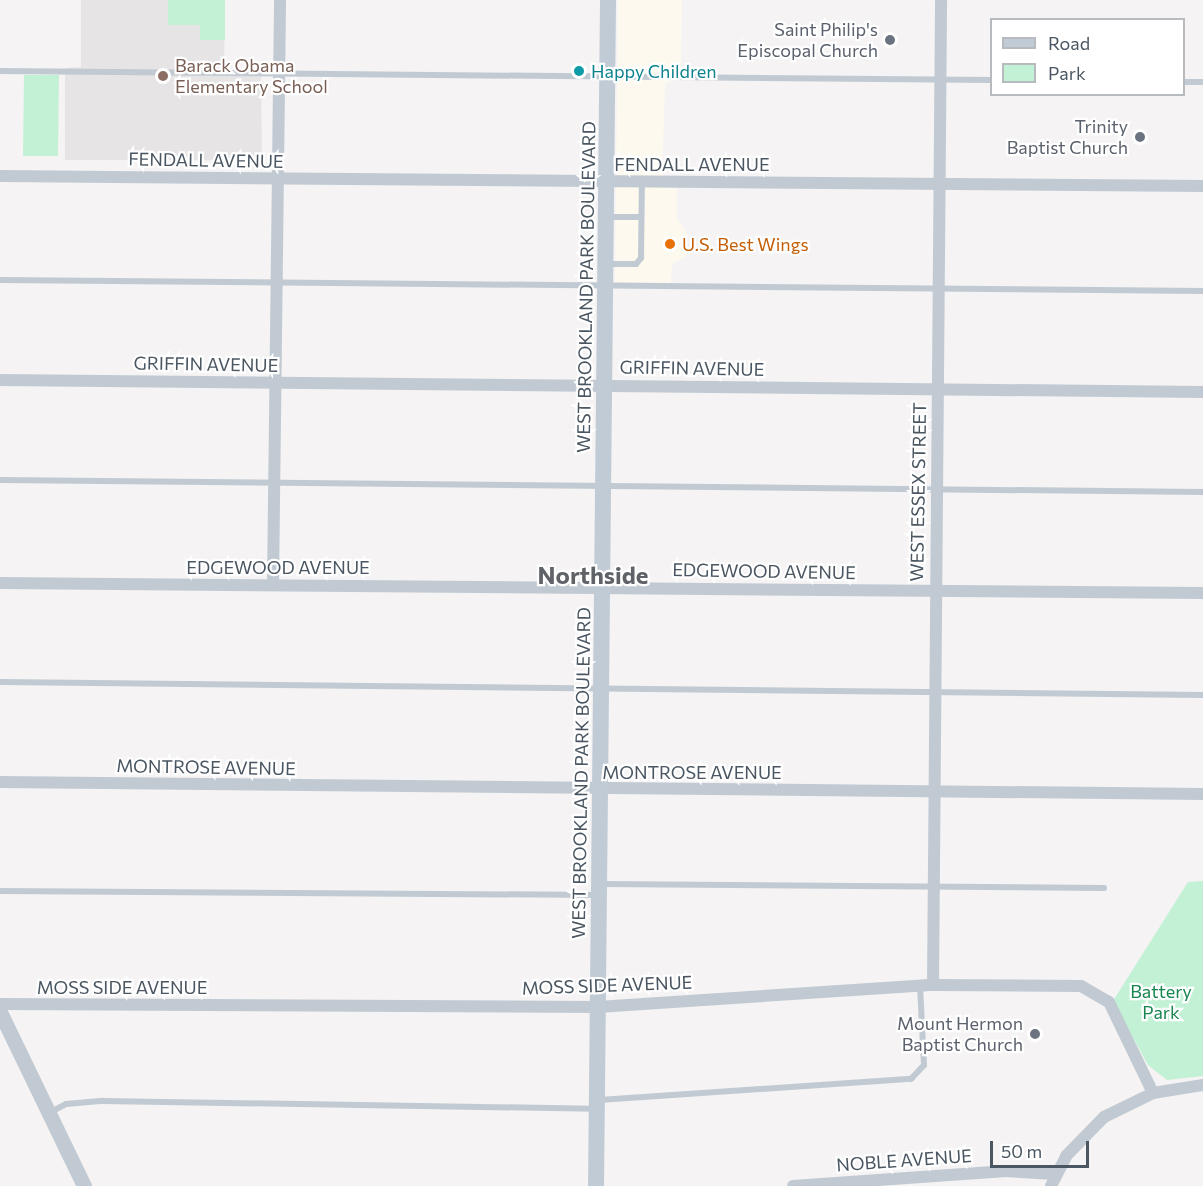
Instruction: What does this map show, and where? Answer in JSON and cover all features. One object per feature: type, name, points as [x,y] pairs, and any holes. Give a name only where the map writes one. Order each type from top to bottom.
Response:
[{"type":"main road","name":"WEST BROOKLAND PARK BOULEVARD","points":[[596,1186],[608,0]]},
{"type":"street","points":[[273,585],[280,0]]},
{"type":"street","name":"WEST ESSEX STREET","points":[[927,985],[934,886],[941,0]]},
{"type":"street","name":"FENDALL AVENUE","points":[[0,176],[1203,186]]},
{"type":"street","name":"GRIFFIN AVENUE","points":[[0,380],[1203,392]]},
{"type":"street","name":"EDGEWOOD AVENUE","points":[[0,582],[1203,593]]},
{"type":"street","name":"MONTROSE AVENUE","points":[[0,782],[600,790],[1203,794]]},
{"type":"street","name":"MOSS SIDE AVENUE","points":[[0,1004],[598,1007],[927,985],[1081,986],[1092,989],[1109,1002],[1154,1093]]},
{"type":"street","points":[[0,1012],[84,1186]]},
{"type":"street","points":[[1052,1180],[1066,1155],[1104,1117],[1154,1093],[1203,1085]]},
{"type":"street","name":"NOBLE AVENUE","points":[[793,1186],[1006,1171],[1052,1180]]},
{"type":"lane","points":[[0,71],[990,80]]},
{"type":"lane","points":[[1185,82],[1203,82]]},
{"type":"lane","points":[[605,264],[636,264],[641,258],[642,182]]},
{"type":"lane","points":[[606,217],[641,218]]},
{"type":"lane","points":[[0,280],[1203,291]]},
{"type":"lane","points":[[0,480],[603,483],[937,490],[1203,492]]},
{"type":"lane","points":[[0,682],[601,686],[1203,694]]},
{"type":"lane","points":[[0,891],[934,886],[1104,888]]},
{"type":"lane","points":[[49,1113],[66,1104],[103,1101],[597,1105],[911,1079],[924,1065],[927,985]]},
{"type":"shaded area","name":"Barack Obama Elementary School","points":[[81,0],[225,0],[224,71],[261,72],[262,160],[65,160],[65,68],[81,67]]},
{"type":"shaded area","points":[[618,0],[682,0],[681,75],[665,84],[662,186],[677,185],[677,219],[687,233],[686,256],[672,264],[671,283],[615,282]]},
{"type":"green space","points":[[168,0],[225,0],[225,40],[200,40],[200,25],[168,25]]},
{"type":"green space","points":[[24,75],[59,75],[58,156],[23,156]]},
{"type":"green space","name":"Battery Park","points":[[1203,881],[1203,1076],[1167,1080],[1148,1065],[1113,1001],[1188,882]]},
{"type":"place","name":"Saint Philip's Episcopal Church","points":[[890,40]]},
{"type":"place","name":"Happy Children","points":[[579,71]]},
{"type":"place","name":"Barack Obama Elementary School","points":[[163,76]]},
{"type":"place","name":"Trinity Baptist Church","points":[[1140,137]]},
{"type":"place","name":"U.S. Best Wings","points":[[670,244]]},
{"type":"place","name":"Mount Hermon Baptist Church","points":[[1035,1034]]},
{"type":"district","name":"Northside","points":[[593,575]]}]
